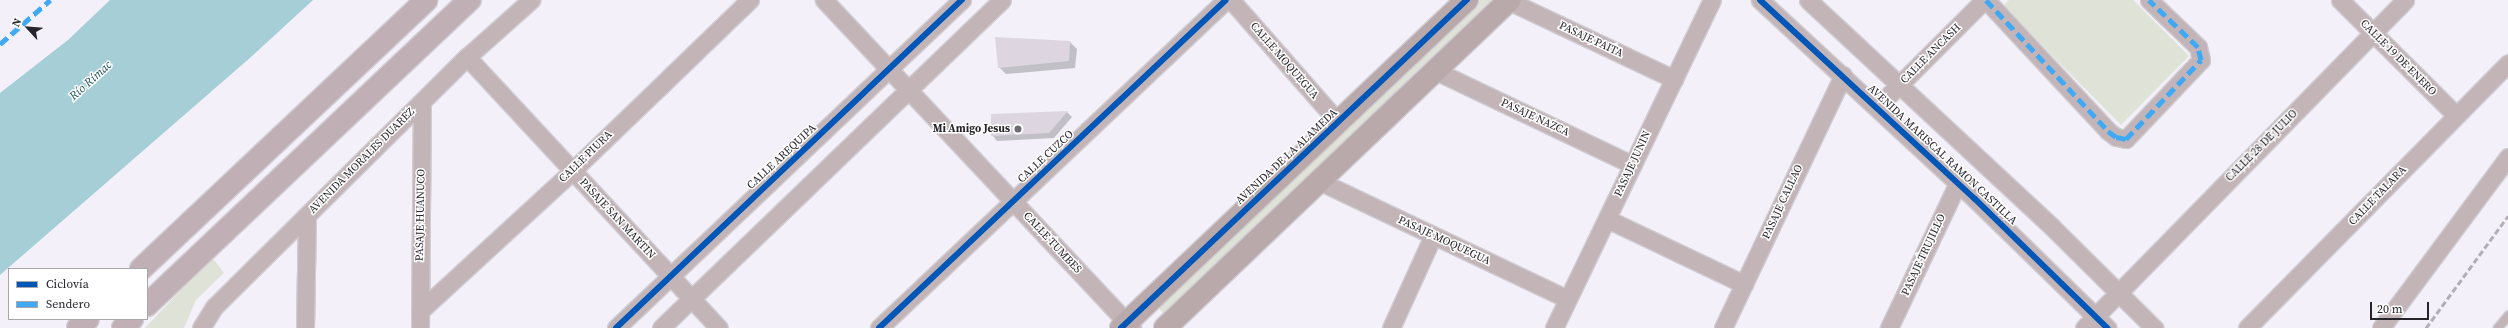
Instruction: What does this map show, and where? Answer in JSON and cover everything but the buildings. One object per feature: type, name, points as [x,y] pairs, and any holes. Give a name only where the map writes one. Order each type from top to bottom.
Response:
[{"type":"highway","points":[[142,268],[426,0]]},
{"type":"highway","points":[[148,304],[469,0]]},
{"type":"highway","points":[[78,328],[87,320]]},
{"type":"highway","points":[[123,328],[131,320]]},
{"type":"street","name":"AVENIDA MORALES DUAREZ","points":[[201,328],[214,307],[467,57],[531,0]]},
{"type":"street","name":"CALLE PIURA","points":[[420,311],[572,171],[750,0]]},
{"type":"street","name":"CALLE TUMBES","points":[[824,0],[1013,201],[1127,326]]},
{"type":"street","name":"CALLE AREQUIPA","points":[[616,328],[962,0]]},
{"type":"street","points":[[661,328],[1002,0]]},
{"type":"street","name":"CALLE CUZCO","points":[[879,328],[1226,0]]},
{"type":"street","name":"CALLE MOQUEGUA","points":[[1231,0],[1338,122]]},
{"type":"street","name":"AVENIDA DE LA ALAMEDA","points":[[1127,326],[1338,122],[1467,0]]},
{"type":"street","points":[[1165,328],[1321,182],[1509,0]]},
{"type":"street","name":"PASAJE PAITA","points":[[1509,0],[1674,79]]},
{"type":"street","name":"PASAJE JUNIN","points":[[1554,328],[1608,219],[1712,0]]},
{"type":"street","name":"AVENIDA MARISCAL RAMON CASTILLA","points":[[1760,0],[1843,75],[1958,183],[2090,322],[2107,328]]},
{"type":"street","name":"AVENIDA MARISCAL RAMON CASTILLA","points":[[1808,0],[2118,291],[2154,328]]},
{"type":"street","points":[[1985,0],[2108,131],[2116,138],[2126,139],[2201,60],[2198,47],[2149,0]]},
{"type":"street","name":"CALLE ANCASH","points":[[1877,107],[1985,0]]},
{"type":"street","name":"CALLE 19 DE ENERO","points":[[2340,0],[2456,115]]},
{"type":"street","name":"CALLE 28 DE JULIO","points":[[2090,322],[2118,291],[2405,0]]},
{"type":"street","name":"PASAJE SAN MARTIN","points":[[467,57],[719,328]]},
{"type":"street","name":"CALLE TALARA","points":[[2247,328],[2508,63]]},
{"type":"street","name":"PASAJE NAZCA","points":[[1436,71],[1633,165]]},
{"type":"street","name":"PASAJE CALLAO","points":[[1723,328],[1843,75]]},
{"type":"street","name":"PASAJE HUANUCO","points":[[420,328],[422,102]]},
{"type":"street","points":[[2381,328],[2508,158]]},
{"type":"street","name":"PASAJE MOQUEGUA","points":[[1321,182],[1568,299]]},
{"type":"street","name":"PASAJE TRUJILLO","points":[[1889,328],[1958,183]]},
{"type":"street","points":[[305,328],[307,215]]},
{"type":"street","points":[[1608,219],[1744,284]]},
{"type":"street","points":[[1390,328],[1433,236]]},
{"type":"lane","points":[[2498,328],[2508,316]]},
{"type":"shaded area","points":[[1470,0],[1492,0],[1164,314],[1153,302]]},
{"type":"shaded area","points":[[2009,0],[2133,0],[2189,56],[2121,125],[2003,6]]},
{"type":"shaded area","points":[[212,257],[224,273],[196,300],[184,328],[145,328]]},
{"type":"water","name":"Río Rímac","points":[[110,0],[313,0],[251,57],[0,275],[0,93],[68,40]]},
{"type":"railway","points":[[2426,328],[2508,216]]},
{"type":"marked path","points":[[0,44],[50,0]]},
{"type":"marked path","points":[[1986,0],[2108,131],[2116,137],[2126,139],[2201,60],[2198,47],[2149,0]]},
{"type":"cycle path","points":[[616,328],[962,0]]},
{"type":"cycle path","points":[[879,328],[1226,0]]},
{"type":"cycle path","points":[[1121,328],[1467,0]]},
{"type":"cycle path","points":[[1760,0],[1975,199],[2107,328]]},
{"type":"place","name":"Mi Amigo Jesus","points":[[1018,129]]}]
